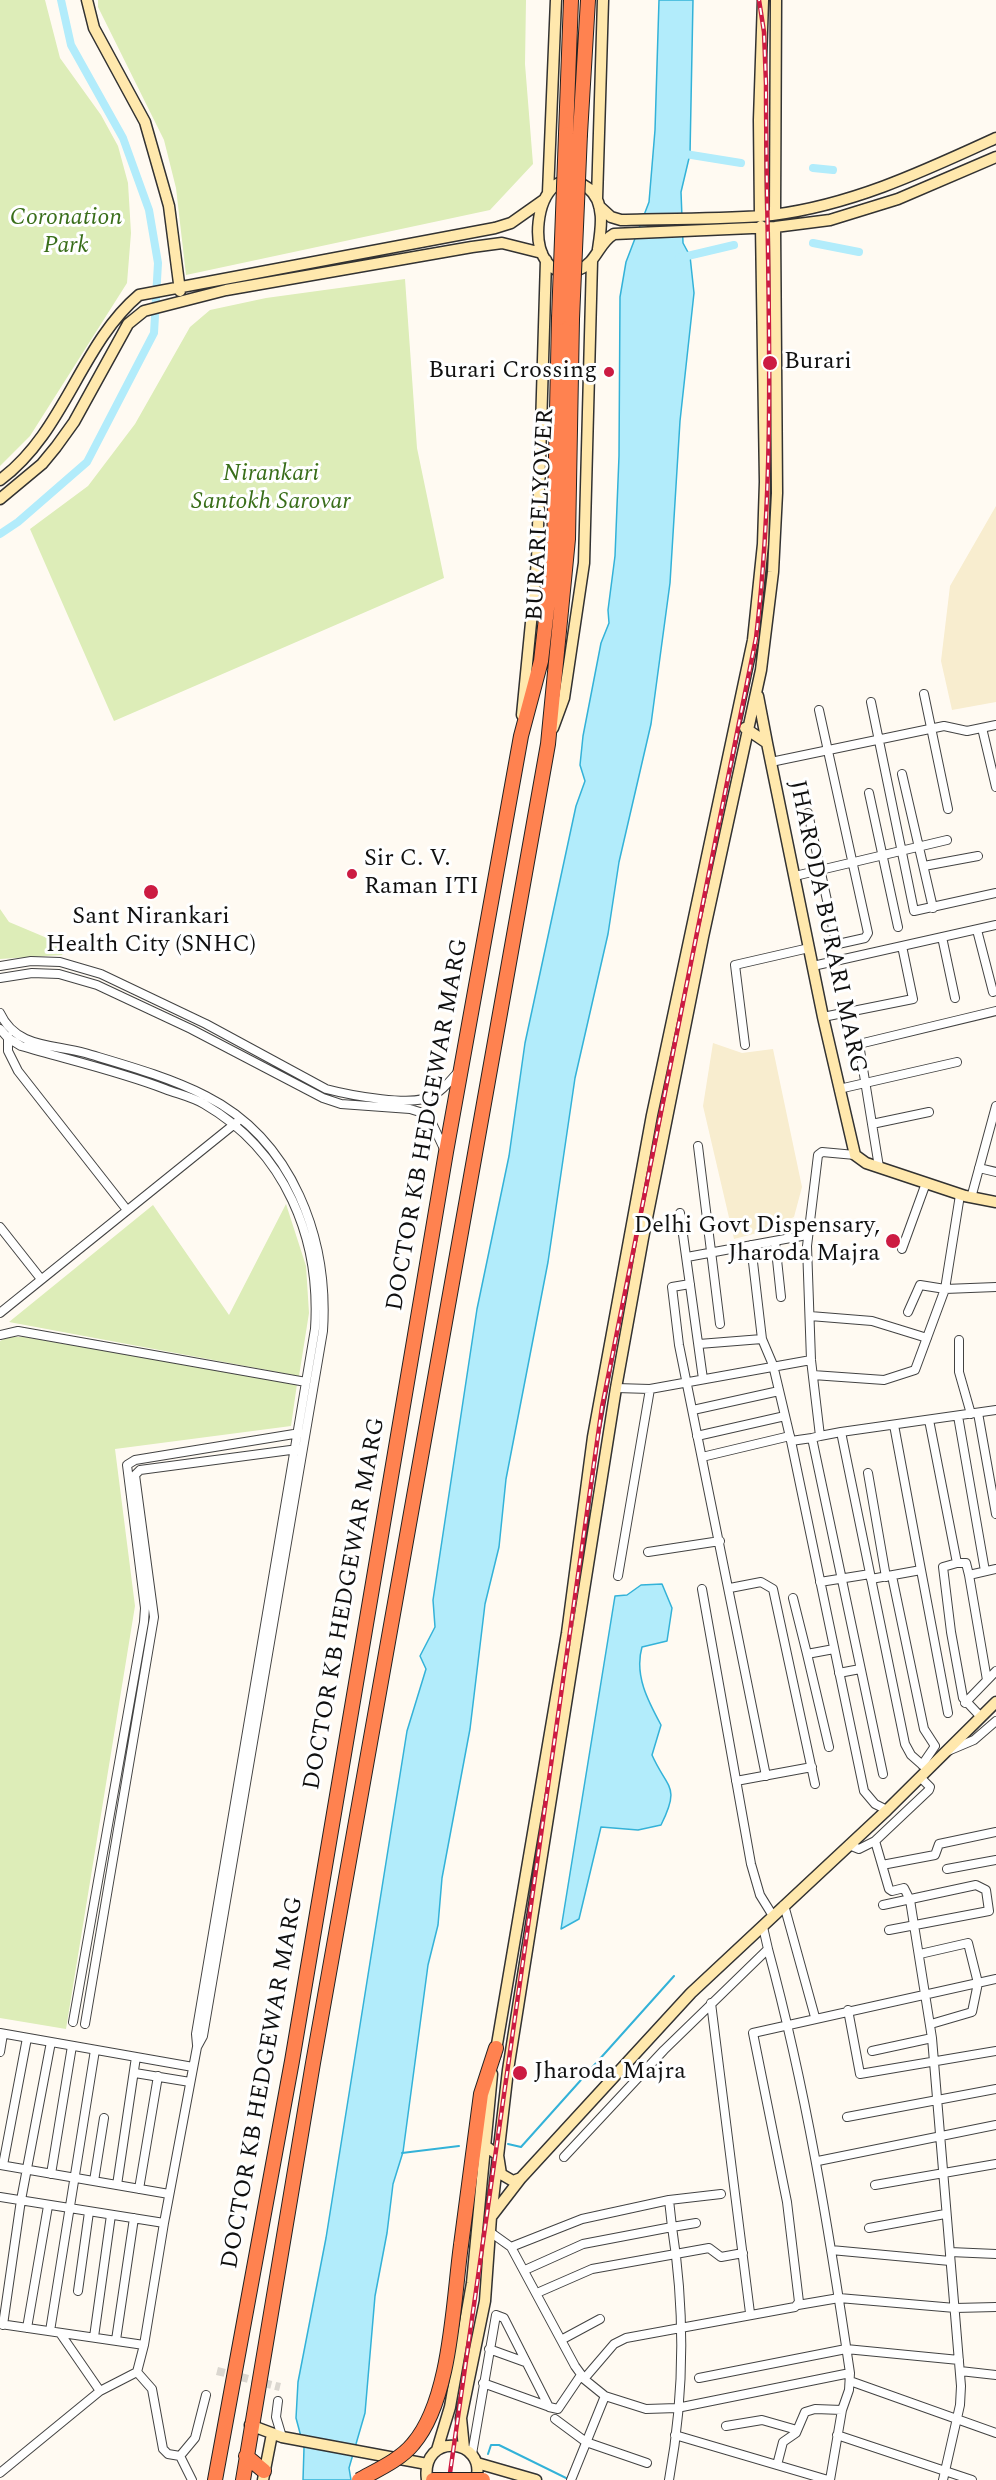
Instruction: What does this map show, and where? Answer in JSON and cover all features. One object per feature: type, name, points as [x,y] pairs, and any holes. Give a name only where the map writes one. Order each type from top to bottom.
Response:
[{"type":"highway","name":"BURARI FLYOVER","points":[[548,744],[548,661],[554,549],[571,0]]},
{"type":"highway","name":"BURARI FLYOVER","points":[[521,736],[548,661],[568,539],[572,319],[588,0]]},
{"type":"highway","name":"DOCTOR KB HEDGEWAR MARG","points":[[215,2480],[292,2061],[446,1152],[521,736]]},
{"type":"highway","name":"DOCTOR KB HEDGEWAR MARG","points":[[243,2480],[250,2425],[445,1312],[548,744]]},
{"type":"highway","points":[[359,2480],[412,2446],[428,2423],[439,2397],[481,2094],[496,2048]]},
{"type":"highway","points":[[246,2456],[263,2475]]},
{"type":"highway","points":[[434,2480],[483,2480]]},
{"type":"main road","points":[[87,0],[94,28],[145,122],[169,207],[178,302]]},
{"type":"main road","points":[[521,736],[526,660],[537,561],[544,257],[538,226],[547,196],[556,0]]},
{"type":"main road","points":[[598,249],[601,228],[598,203],[603,0]]},
{"type":"main road","points":[[427,2480],[427,2464],[438,2450],[450,2407],[472,2283],[484,2145],[496,2048],[567,1633],[593,1437],[652,1115],[753,640],[763,544],[765,482],[759,120],[763,0]]},
{"type":"main road","points":[[775,214],[776,0]]},
{"type":"main road","points":[[760,221],[775,214],[840,202],[911,177],[996,138]]},
{"type":"main road","points":[[550,146],[599,147]]},
{"type":"main road","points":[[0,480],[13,470],[44,435],[121,313],[139,295],[147,291],[495,228],[512,222],[565,182],[575,182],[592,191],[598,203],[611,217],[621,220],[760,221],[775,227],[830,220],[879,206],[996,157]]},
{"type":"main road","points":[[548,744],[564,699],[584,563],[592,261],[598,249],[609,237],[620,232],[717,222]]},
{"type":"main road","points":[[476,2480],[461,2418],[485,2301],[491,2217],[508,2070],[616,1388],[643,1238],[703,937],[757,690],[773,572],[777,493],[775,227]]},
{"type":"main road","points":[[0,500],[42,464],[56,447],[74,422],[129,324],[144,311],[275,281],[502,243],[544,257],[558,269],[573,271],[592,261]]},
{"type":"main road","points":[[274,269],[275,281]]},
{"type":"main road","name":"JHARODA BURARI MARG","points":[[757,690],[823,1017],[855,1155]]},
{"type":"main road","points":[[736,725],[749,730],[767,743]]},
{"type":"main road","points":[[855,1155],[879,1167],[926,1183],[965,1196],[996,1202]]},
{"type":"main road","points":[[491,2217],[521,2178],[691,1993],[887,1810],[923,1770],[944,1753],[996,1702]]},
{"type":"main road","points":[[484,2145],[498,2155],[501,2174],[513,2181],[521,2178]]},
{"type":"main road","points":[[250,2425],[277,2435],[427,2464]]},
{"type":"main road","points":[[263,2475],[277,2435]]},
{"type":"main road","points":[[438,2450],[454,2445],[471,2455],[536,2480]]},
{"type":"street","points":[[924,694],[948,809]]},
{"type":"street","points":[[871,702],[913,910],[917,912],[996,893]]},
{"type":"street","points":[[808,813],[836,942],[838,944],[866,938],[868,933],[819,710]]},
{"type":"street","points":[[771,762],[879,741],[931,728],[944,726],[967,731],[996,725]]},
{"type":"street","points":[[982,728],[996,787]]},
{"type":"street","points":[[902,774],[933,908]]},
{"type":"street","points":[[869,793],[898,927]]},
{"type":"street","points":[[795,876],[947,840]]},
{"type":"street","points":[[924,867],[978,856]]},
{"type":"street","points":[[813,966],[996,925]]},
{"type":"street","points":[[977,930],[993,992]]},
{"type":"street","points":[[942,938],[955,998]]},
{"type":"street","points":[[823,1017],[913,999],[902,946]]},
{"type":"street","points":[[745,1045],[735,965],[809,948]]},
{"type":"street","points":[[0,966],[31,961],[60,962],[81,967],[230,1037],[327,1089],[366,1097],[418,1099],[435,1095],[462,1067]]},
{"type":"street","points":[[0,978],[32,973],[78,978],[154,1012],[332,1101],[417,1111],[431,1121],[446,1152]]},
{"type":"street","points":[[154,1012],[159,1002]]},
{"type":"street","points":[[879,1167],[859,1047],[861,1043],[996,1011]]},
{"type":"street","points":[[0,1012],[8,1038],[8,1051],[18,1071],[127,1210]]},
{"type":"street","points":[[4,1028],[24,1039],[84,1053],[206,1096],[237,1122],[275,1168],[290,1195],[310,1250],[316,1304],[297,1434],[299,1449]]},
{"type":"street","points":[[225,1047],[230,1037]]},
{"type":"street","points":[[0,2473],[100,2391],[137,2372],[144,2345],[190,2082],[197,2047],[205,2025],[299,1449],[306,1432],[323,1331],[325,1304],[318,1248],[302,1202],[282,1163],[262,1138],[202,1103],[111,1070],[21,1046],[8,1038]]},
{"type":"street","points":[[839,1089],[957,1062]]},
{"type":"street","points":[[417,1111],[418,1099]]},
{"type":"street","points":[[813,1375],[884,1380],[915,1370],[945,1289],[965,1196],[979,1168],[996,1106]]},
{"type":"street","points":[[872,1124],[929,1112]]},
{"type":"street","points":[[0,1313],[237,1122]]},
{"type":"street","points":[[698,1146],[720,1324]]},
{"type":"street","points":[[855,1155],[822,1152],[818,1155],[807,1235],[810,1316],[816,1437],[841,1579],[882,1774]]},
{"type":"street","points":[[979,1168],[996,1172]]},
{"type":"street","points":[[902,1249],[926,1183]]},
{"type":"street","points":[[680,1213],[703,1379]]},
{"type":"street","points":[[0,1227],[41,1279]]},
{"type":"street","points":[[687,1257],[807,1235]]},
{"type":"street","points":[[775,1241],[781,1297]]},
{"type":"street","points":[[751,1245],[762,1339],[773,1365],[791,1438],[839,1673],[868,1797],[887,1810]]},
{"type":"street","points":[[690,1284],[672,1287],[686,1383],[730,1588],[766,1776]]},
{"type":"street","points":[[908,1312],[920,1285],[945,1289],[996,1287]]},
{"type":"street","points":[[810,1316],[872,1321],[927,1338]]},
{"type":"street","points":[[0,1335],[18,1331],[306,1382]]},
{"type":"street","points":[[699,1344],[762,1339]]},
{"type":"street","points":[[959,1340],[958,1372],[974,1413],[996,1514]]},
{"type":"street","points":[[616,1388],[650,1389],[773,1365],[812,1360]]},
{"type":"street","points":[[618,1576],[650,1389]]},
{"type":"street","points":[[693,1410],[779,1391]]},
{"type":"street","points":[[702,1457],[791,1438],[816,1437],[996,1410]]},
{"type":"street","points":[[698,1436],[785,1416]]},
{"type":"street","points":[[958,1416],[985,1571]]},
{"type":"street","points":[[929,1420],[957,1563]]},
{"type":"street","points":[[894,1425],[948,1713]]},
{"type":"street","points":[[73,2022],[144,1622],[143,1596],[127,1466],[135,1460],[306,1432]]},
{"type":"street","points":[[841,1432],[870,1577],[910,1754],[923,1770],[930,1787],[875,1841],[863,1849],[849,1845]]},
{"type":"street","points":[[85,2024],[154,1617],[135,1475],[140,1470],[299,1449]]},
{"type":"street","points":[[868,1473],[889,1576],[928,1736],[934,1749],[923,1770]]},
{"type":"street","points":[[648,1552],[720,1541]]},
{"type":"street","points":[[981,1717],[964,1702],[951,1632],[943,1568],[946,1565],[966,1563],[987,1680]]},
{"type":"street","points":[[969,1575],[996,1569]]},
{"type":"street","points":[[820,1582],[889,1576],[921,1570]]},
{"type":"street","points":[[730,1588],[761,1582],[773,1589],[815,1784]]},
{"type":"street","points":[[702,1589],[736,1782],[761,1897],[773,1916]]},
{"type":"street","points":[[793,1598],[829,1747]]},
{"type":"street","points":[[807,1654],[834,1649]]},
{"type":"street","points":[[839,1673],[860,1669]]},
{"type":"street","points":[[964,1702],[996,1671]]},
{"type":"street","points":[[944,1753],[974,1740],[996,1721]]},
{"type":"street","points":[[736,1782],[812,1767]]},
{"type":"street","points":[[882,1865],[935,1855],[939,1844],[996,1832]]},
{"type":"street","points":[[875,1841],[889,1889],[892,1891],[904,1888],[910,1900],[931,2024],[938,2136],[961,2396],[943,2480]]},
{"type":"street","points":[[947,1869],[996,1860]]},
{"type":"street","points":[[883,1905],[981,1885],[986,1890],[990,1906],[989,1911],[986,1912],[889,1930]]},
{"type":"street","points":[[784,1905],[815,2018]]},
{"type":"street","points":[[675,2435],[829,2480],[850,2377],[818,2161],[788,2023],[763,1927]]},
{"type":"street","points":[[920,1954],[968,1943],[978,1983],[972,2012],[965,2017],[931,2024]]},
{"type":"street","points":[[564,2157],[711,2003],[768,1949]]},
{"type":"street","points":[[798,2305],[787,2202],[754,2032],[996,1979]]},
{"type":"street","points":[[711,2003],[750,2313]]},
{"type":"street","points":[[848,2010],[859,2074],[996,2051]]},
{"type":"street","points":[[0,2052],[2,2034],[193,2067]]},
{"type":"street","points":[[27,2038],[2,2165],[169,2194]]},
{"type":"street","points":[[872,2052],[932,2038]]},
{"type":"street","points":[[51,2042],[26,2169],[1,2325],[144,2345]]},
{"type":"street","points":[[51,2174],[72,2046]]},
{"type":"street","points":[[50,2331],[94,2050]]},
{"type":"street","points":[[117,2185],[136,2057]]},
{"type":"street","points":[[135,2073],[190,2082]]},
{"type":"street","points":[[139,2189],[158,2076]]},
{"type":"street","points":[[848,2117],[936,2098],[996,2089]]},
{"type":"street","points":[[94,2181],[104,2118]]},
{"type":"street","points":[[818,2161],[996,2126]]},
{"type":"street","points":[[874,2185],[996,2164]]},
{"type":"street","points":[[511,2247],[569,2223],[669,2200],[721,2194]]},
{"type":"street","points":[[0,2198],[164,2223]]},
{"type":"street","points":[[669,2200],[676,2253],[681,2328],[675,2435],[669,2480]]},
{"type":"street","points":[[27,2328],[48,2205]]},
{"type":"street","points":[[78,2291],[89,2212]]},
{"type":"street","points":[[869,2228],[945,2214]]},
{"type":"street","points":[[94,2337],[111,2215]]},
{"type":"street","points":[[116,2340],[134,2218]]},
{"type":"street","points":[[525,2270],[583,2244],[696,2223]]},
{"type":"street","points":[[490,2232],[511,2247],[583,2377],[605,2396],[646,2409],[677,2408],[850,2377],[996,2433]]},
{"type":"street","points":[[537,2293],[592,2269],[709,2248],[721,2257],[743,2253]]},
{"type":"street","points":[[831,2250],[950,2257],[996,2254]]},
{"type":"street","points":[[483,2382],[558,2409],[583,2377],[620,2340],[750,2313],[838,2298],[955,2308],[996,2307]]},
{"type":"street","points":[[471,2455],[495,2316],[501,2315],[547,2406]]},
{"type":"street","points":[[561,2340],[600,2319]]},
{"type":"street","points":[[60,2333],[100,2391]]},
{"type":"street","points":[[489,2349],[525,2362]]},
{"type":"street","points":[[699,2378],[846,2349],[959,2360]]},
{"type":"street","points":[[960,2371],[996,2375]]},
{"type":"street","points":[[137,2372],[152,2389],[156,2400],[164,2449],[168,2454],[180,2456]]},
{"type":"street","points":[[180,2456],[195,2438],[206,2395]]},
{"type":"street","points":[[572,2478],[605,2396]]},
{"type":"street","points":[[277,2435],[278,2401]]},
{"type":"street","points":[[777,2465],[783,2442],[797,2430],[802,2416],[809,2410],[842,2410]]},
{"type":"street","points":[[555,2419],[586,2442],[647,2463]]},
{"type":"street","points":[[726,2426],[762,2420],[797,2430]]},
{"type":"street","points":[[837,2435],[972,2480]]},
{"type":"street","points":[[180,2456],[192,2480]]},
{"type":"shaded area","points":[[996,506],[996,702],[952,710],[941,661],[950,586]]},
{"type":"shaded area","points":[[713,1043],[742,1053],[773,1049],[802,1187],[794,1217],[761,1232],[734,1239],[703,1106]]},
{"type":"green space","name":"Coronation Park","points":[[0,0],[45,0],[60,58],[101,115],[118,146],[128,183],[131,233],[127,283],[30,436],[0,466]]},
{"type":"green space","points":[[98,0],[526,0],[525,64],[533,164],[490,210],[186,275],[176,188],[164,140],[98,7]]},
{"type":"green space","name":"Nirankari Santokh Sarovar","points":[[405,279],[417,448],[444,578],[114,721],[30,529],[88,486],[135,424],[190,327],[210,310],[266,298]]},
{"type":"green space","points":[[0,909],[9,922],[66,946],[62,955],[0,959]]},
{"type":"green space","points":[[286,1204],[306,1266],[309,1313],[299,1376],[9,1322],[153,1205],[229,1315]]},
{"type":"green space","points":[[8,1337],[24,1337],[297,1384],[291,1426],[115,1449],[135,1606],[66,2029],[0,2018],[0,1341]]},
{"type":"water","points":[[659,0],[693,0],[690,154],[681,192],[683,243],[690,256],[694,293],[680,421],[670,583],[651,724],[619,862],[608,934],[575,1078],[548,1262],[506,1479],[499,1547],[485,1604],[470,1729],[442,1878],[438,1925],[428,1965],[403,2152],[393,2184],[387,2233],[375,2296],[365,2413],[349,2468],[351,2480],[303,2480],[304,2448],[296,2418],[298,2382],[326,2238],[407,1731],[426,1669],[420,1656],[435,1627],[433,1600],[477,1309],[509,1156],[525,1043],[576,806],[585,781],[580,765],[583,736],[601,643],[609,623],[608,610],[615,556],[619,456],[620,297],[626,262],[649,202],[655,130]]},
{"type":"water","points":[[662,1584],[672,1608],[667,1641],[642,1647],[640,1668],[647,1697],[661,1725],[652,1755],[670,1788],[670,1802],[661,1825],[638,1830],[601,1827],[579,1919],[561,1929],[615,1596],[627,1595],[641,1585]]},
{"type":"waterway","points":[[0,534],[18,522],[87,462],[154,333],[158,263],[149,210],[123,138],[71,45],[61,0]]},
{"type":"waterway","points":[[679,153],[741,163]]},
{"type":"waterway","points":[[813,168],[833,170]]},
{"type":"waterway","points":[[813,243],[859,252]]},
{"type":"waterway","points":[[679,258],[734,245]]},
{"type":"waterway","points":[[508,2144],[521,2147],[674,1976]]},
{"type":"waterway","points":[[402,2153],[459,2146]]},
{"type":"waterway","points":[[488,2454],[491,2445],[499,2445],[570,2480]]},
{"type":"tunnel","points":[[217,2371],[280,2387]]},
{"type":"railway","points":[[449,2480],[602,1407],[756,638],[763,569],[769,431],[766,84],[764,32],[759,0]]},
{"type":"place","name":"Burari","points":[[770,363]]},
{"type":"place","name":"Burari Crossing","points":[[609,372]]},
{"type":"place","name":"Sir C. V. Raman ITI","points":[[352,874]]},
{"type":"place","name":"Sant Nirankari Health City (SNHC)","points":[[151,892]]},
{"type":"place","name":"Delhi Govt Dispensary, Jharoda Majra","points":[[893,1241]]},
{"type":"place","name":"Jharoda Majra","points":[[520,2073]]}]
